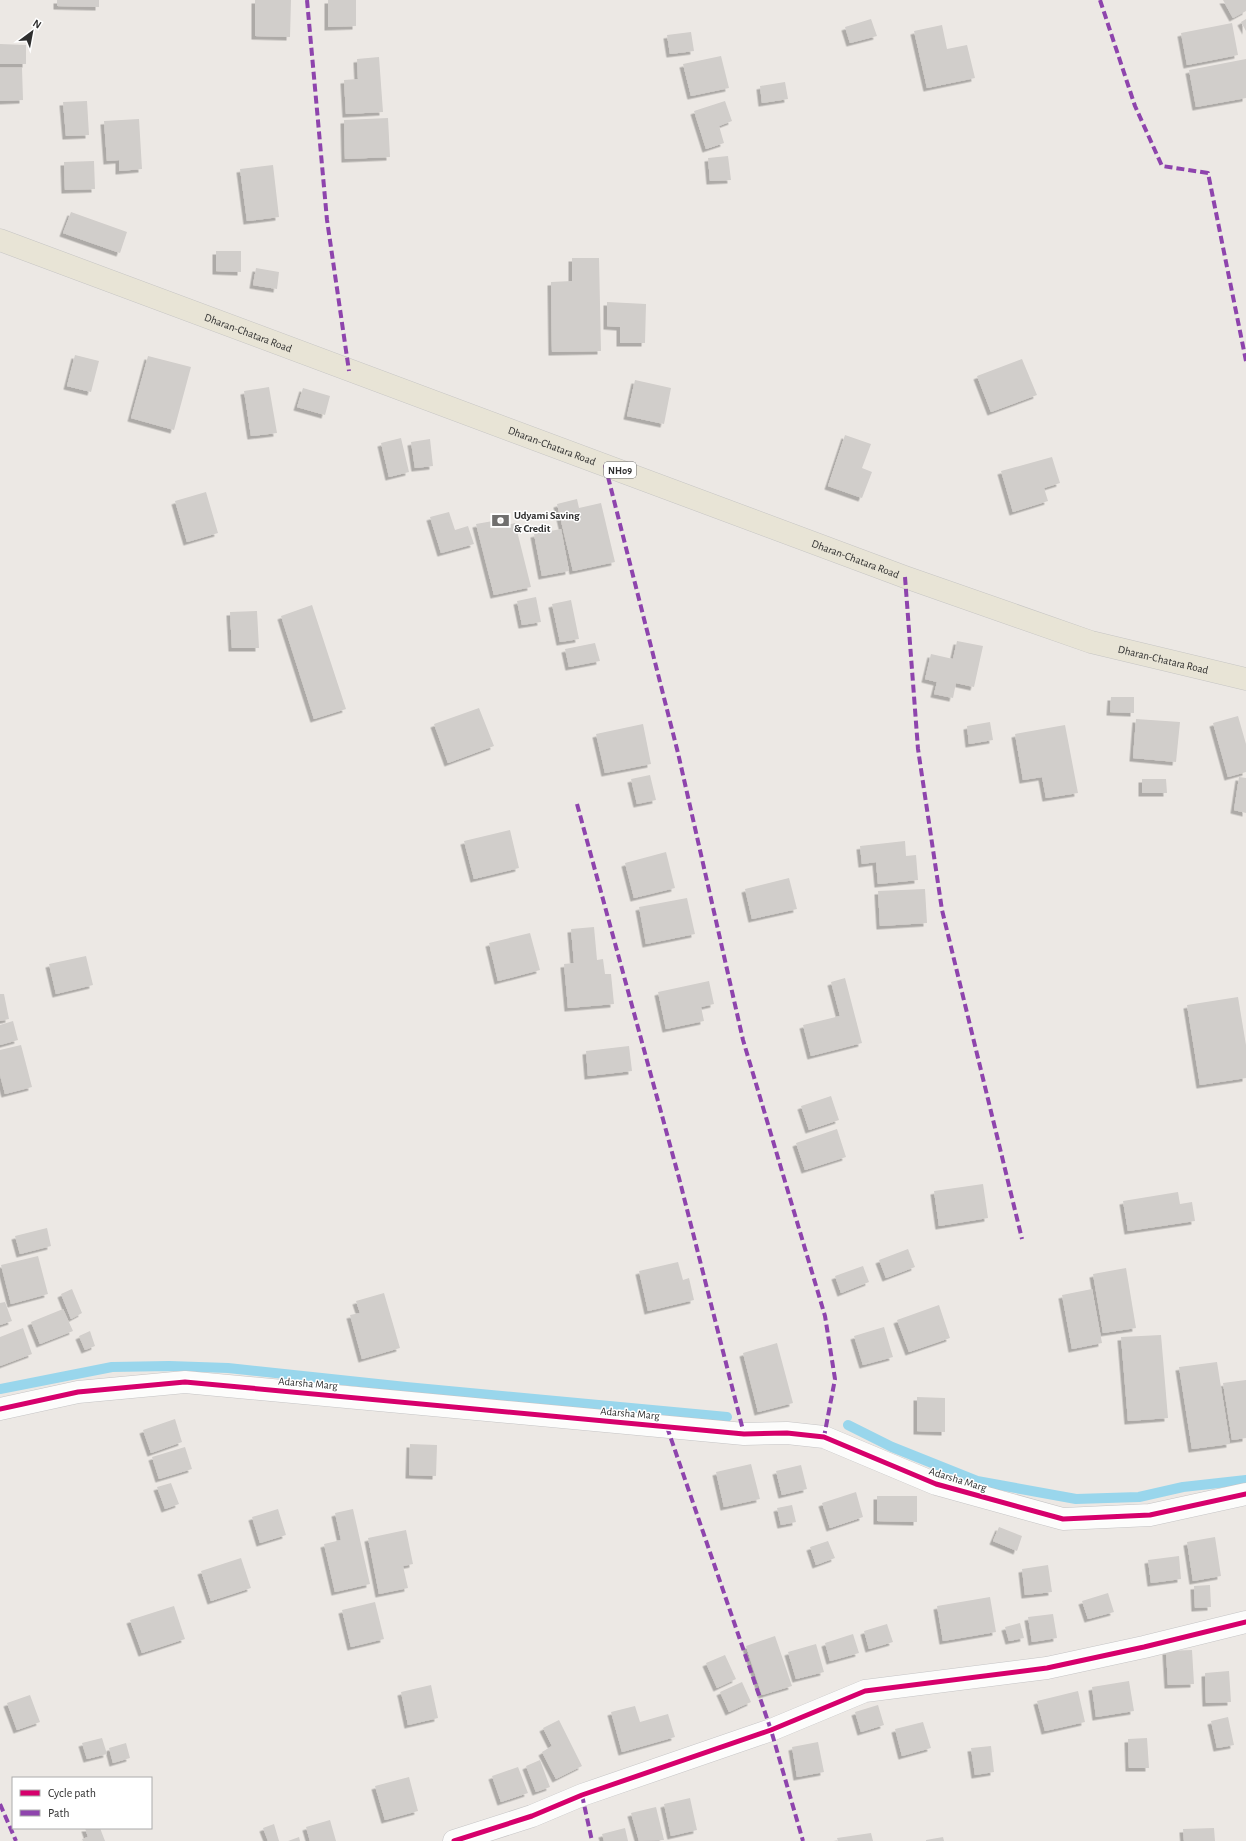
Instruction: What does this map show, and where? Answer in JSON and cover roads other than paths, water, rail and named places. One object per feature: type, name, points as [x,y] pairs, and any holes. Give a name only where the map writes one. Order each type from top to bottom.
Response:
[{"type":"main road","name":"Dharan-Chatara Road","points":[[0,240],[906,577],[1091,642],[1246,680]]},
{"type":"street","name":"Adarsha Marg","points":[[0,1409],[78,1392],[185,1382],[728,1432],[787,1433],[824,1438],[936,1484],[1063,1519],[1150,1515],[1246,1494]]},
{"type":"street","points":[[1246,1494],[1246,1502]]},
{"type":"street","points":[[454,1841],[532,1816],[582,1795],[771,1730],[865,1691],[1047,1668],[1144,1647],[1246,1622]]},
{"type":"waterway","points":[[0,1389],[112,1367],[169,1366],[228,1368],[406,1387],[727,1417]]},
{"type":"waterway","points":[[848,1425],[892,1447],[977,1481],[1076,1499],[1139,1497],[1183,1487],[1246,1480]]},
{"type":"place","name":"Udyami Saving & Credit","points":[[501,521]]}]
